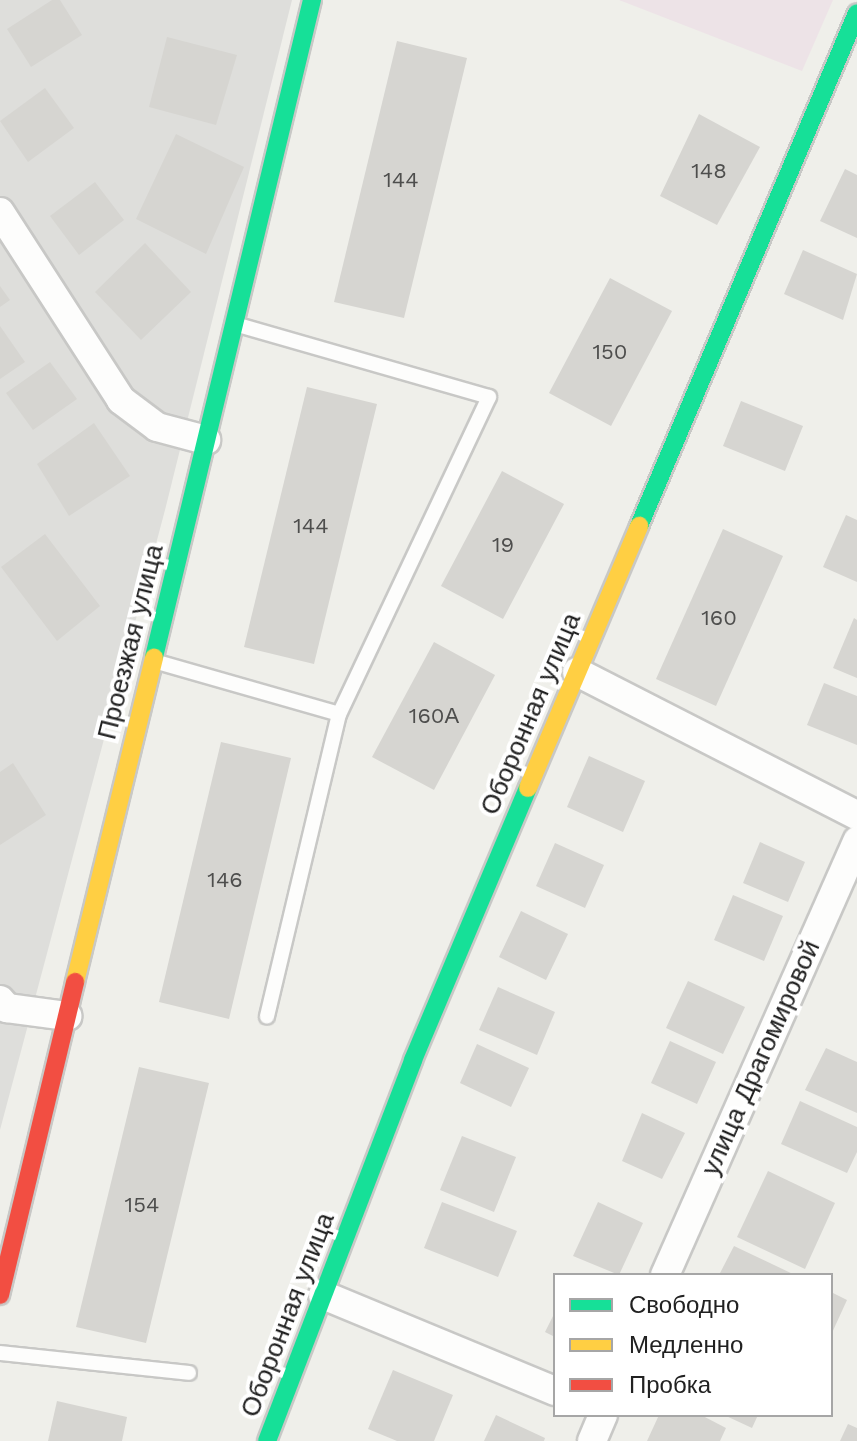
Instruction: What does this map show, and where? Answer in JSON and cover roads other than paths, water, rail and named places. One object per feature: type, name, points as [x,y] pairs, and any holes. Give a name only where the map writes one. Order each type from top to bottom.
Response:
[{"type":"main road","name":"Проезжая улица","points":[[0,1295],[312,0]]},
{"type":"main road","name":"Оборонная улица","points":[[267,1441],[413,1060],[857,13]]},
{"type":"street","points":[[0,212],[121,400],[157,427],[206,440]]},
{"type":"street","points":[[577,672],[857,815]]},
{"type":"street","name":"улица Драгомировой","points":[[666,1273],[857,841]]},
{"type":"street","points":[[0,1000],[7,1008],[67,1016]]},
{"type":"street","points":[[323,1295],[553,1390]]},
{"type":"street","points":[[592,1441],[602,1417]]},
{"type":"lane","points":[[234,324],[489,397],[339,714],[267,1017]]},
{"type":"lane","points":[[153,661],[339,714]]},
{"type":"lane","points":[[0,1353],[189,1373]]}]
